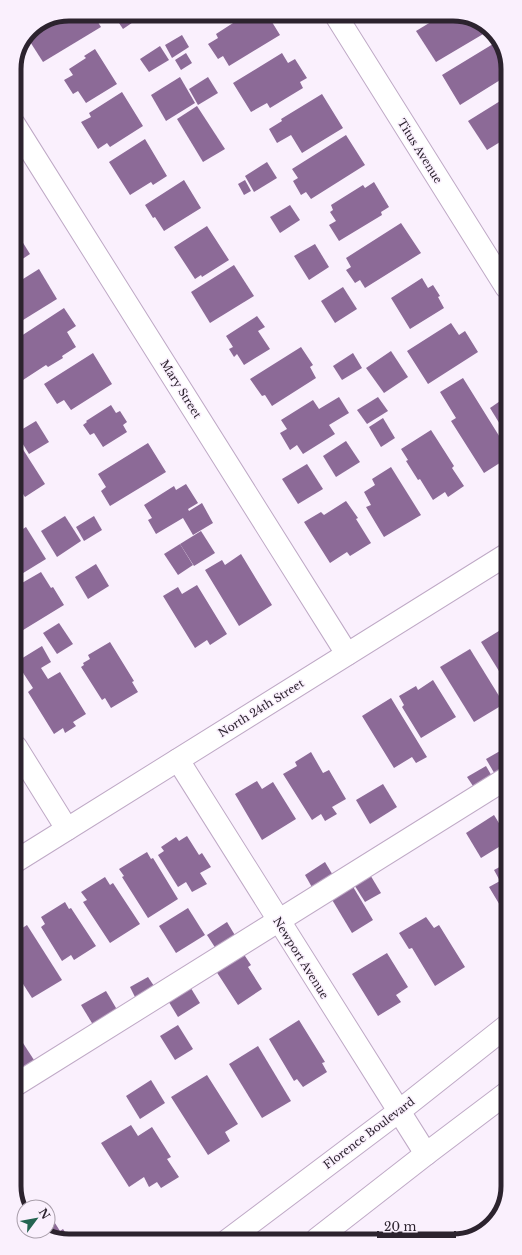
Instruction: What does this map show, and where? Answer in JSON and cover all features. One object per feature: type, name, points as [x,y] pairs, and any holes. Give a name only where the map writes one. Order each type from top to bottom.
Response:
[{"type":"street","name":"Titus Avenue","points":[[339,21],[501,279]]},
{"type":"street","name":"Mary Street","points":[[21,135],[347,654]]},
{"type":"street","name":"North 24th Street","points":[[21,858],[501,558]]},
{"type":"street","points":[[21,755],[67,829]]},
{"type":"street","name":"Newport Avenue","points":[[178,760],[398,1112],[426,1154]]},
{"type":"street","points":[[21,1082],[501,782]]},
{"type":"street","name":"Florence Boulevard","points":[[236,1234],[398,1112],[501,1031]]},
{"type":"street","points":[[323,1234],[501,1097]]},
{"type":"building","points":[[63,21],[97,21],[101,27],[43,62],[30,42],[37,33],[45,27]]},
{"type":"building","points":[[118,21],[135,21],[123,29]]},
{"type":"building","points":[[236,21],[271,21],[280,35],[229,66],[223,56],[218,59],[208,44],[218,38],[216,34]]},
{"type":"building","points":[[432,21],[456,21],[477,27],[485,33],[436,62],[416,31]]},
{"type":"building","points":[[182,35],[189,47],[172,58],[165,45]]},
{"type":"building","points":[[493,44],[497,51],[500,60],[501,79],[460,105],[442,75]]},
{"type":"building","points":[[160,46],[169,60],[149,72],[140,59]]},
{"type":"building","points":[[95,49],[117,84],[86,103],[78,91],[73,94],[64,80],[73,75],[69,69],[86,58],[84,56]]},
{"type":"building","points":[[186,53],[192,63],[181,70],[175,60]]},
{"type":"building","points":[[282,53],[288,63],[295,59],[307,78],[300,82],[303,88],[270,108],[267,103],[251,112],[233,83]]},
{"type":"building","points":[[180,77],[195,103],[166,121],[151,95]]},
{"type":"building","points":[[208,77],[218,93],[198,105],[189,89]]},
{"type":"building","points":[[122,92],[143,126],[110,147],[107,143],[98,149],[81,122],[91,117],[89,113]]},
{"type":"building","points":[[322,94],[343,128],[302,153],[291,135],[277,143],[269,129],[282,121],[281,119]]},
{"type":"building","points":[[501,100],[501,141],[487,150],[468,121]]},
{"type":"building","points":[[197,106],[225,149],[203,162],[177,119]]},
{"type":"building","points":[[346,135],[365,165],[311,199],[306,192],[301,195],[293,181],[298,178],[292,169]]},
{"type":"building","points":[[145,139],[167,176],[153,185],[151,182],[130,195],[109,162]]},
{"type":"building","points":[[267,162],[277,178],[254,192],[245,176]]},
{"type":"building","points":[[184,180],[201,208],[164,231],[155,217],[153,218],[145,205]]},
{"type":"building","points":[[245,180],[251,191],[244,195],[238,184]]},
{"type":"building","points":[[374,182],[389,207],[381,212],[382,215],[339,241],[329,225],[336,221],[330,212],[333,210],[331,205],[363,185],[365,188]]},
{"type":"building","points":[[290,205],[300,220],[280,233],[270,217]]},
{"type":"building","points":[[401,223],[421,253],[365,288],[360,280],[355,283],[346,270],[351,267],[346,258]]},
{"type":"building","points":[[207,226],[229,260],[202,277],[201,275],[195,279],[174,247]]},
{"type":"building","points":[[21,240],[30,254],[21,260]]},
{"type":"building","points":[[315,244],[329,267],[309,280],[294,256]]},
{"type":"building","points":[[234,265],[254,296],[210,323],[191,292]]},
{"type":"building","points":[[39,269],[57,299],[21,321],[21,280]]},
{"type":"building","points":[[422,278],[428,288],[433,285],[440,296],[438,297],[444,308],[410,329],[391,298]]},
{"type":"building","points":[[343,287],[357,309],[335,323],[321,301]]},
{"type":"building","points":[[64,308],[76,326],[67,332],[76,347],[62,356],[63,358],[48,367],[46,365],[23,380],[21,377],[21,336]]},
{"type":"building","points":[[257,316],[265,327],[258,331],[270,349],[244,365],[237,354],[234,357],[229,349],[233,347],[226,336]]},
{"type":"building","points":[[451,323],[459,335],[465,331],[478,352],[428,384],[407,351]]},
{"type":"building","points":[[301,347],[313,365],[310,367],[316,378],[272,406],[265,395],[262,396],[250,379]]},
{"type":"building","points":[[391,351],[408,377],[384,393],[366,368]]},
{"type":"building","points":[[93,353],[112,384],[71,410],[64,400],[57,404],[44,384]]},
{"type":"building","points":[[353,353],[362,368],[342,380],[333,366]]},
{"type":"building","points":[[463,378],[501,439],[501,462],[484,473],[451,421],[456,418],[440,392]]},
{"type":"building","points":[[339,397],[349,413],[329,425],[335,434],[303,454],[297,445],[290,450],[280,433],[287,429],[281,420],[313,400],[319,409]]},
{"type":"building","points":[[378,397],[388,411],[367,424],[357,410]]},
{"type":"building","points":[[501,400],[501,426],[490,408]]},
{"type":"building","points":[[111,405],[116,413],[120,411],[127,422],[123,425],[127,432],[103,447],[94,433],[90,435],[83,425],[87,422],[86,421]]},
{"type":"building","points":[[383,418],[395,438],[381,447],[369,427]]},
{"type":"building","points":[[36,421],[49,442],[29,454],[21,441],[21,430]]},
{"type":"building","points":[[431,430],[454,466],[452,468],[464,486],[448,497],[445,492],[433,500],[420,479],[418,480],[406,461],[408,460],[401,449]]},
{"type":"building","points":[[346,441],[360,462],[336,477],[323,456]]},
{"type":"building","points":[[148,443],[166,472],[110,506],[101,491],[106,487],[98,474]]},
{"type":"building","points":[[21,446],[45,484],[25,497],[21,491]]},
{"type":"building","points":[[307,464],[323,489],[298,504],[282,479]]},
{"type":"building","points":[[391,467],[421,515],[384,537],[366,507],[371,505],[364,492],[375,485],[372,479]]},
{"type":"building","points":[[186,484],[198,503],[188,509],[189,511],[202,503],[213,523],[193,535],[183,518],[156,534],[148,520],[152,518],[144,505],[174,486],[176,490]]},
{"type":"building","points":[[346,501],[358,518],[356,519],[371,543],[350,556],[347,552],[330,563],[304,522],[321,512],[324,515]]},
{"type":"building","points":[[65,516],[81,541],[57,557],[41,531]]},
{"type":"building","points":[[94,516],[102,530],[84,541],[76,527]]},
{"type":"building","points":[[26,527],[46,559],[21,574],[21,530]]},
{"type":"building","points":[[201,531],[215,553],[194,566],[180,544]]},
{"type":"building","points":[[180,544],[193,565],[178,575],[164,554]]},
{"type":"building","points":[[241,554],[272,605],[239,626],[205,570],[222,560],[225,565]]},
{"type":"building","points":[[96,564],[109,586],[88,599],[75,577]]},
{"type":"building","points":[[41,572],[51,588],[53,587],[64,605],[21,631],[21,584]]},
{"type":"building","points":[[197,585],[227,634],[210,645],[207,640],[195,648],[163,596],[178,587],[182,594]]},
{"type":"building","points":[[59,623],[73,644],[57,654],[43,633]]},
{"type":"building","points":[[501,630],[501,674],[481,642]]},
{"type":"building","points":[[110,642],[134,681],[132,682],[138,692],[111,708],[105,698],[102,700],[81,667],[84,665],[83,663],[90,659],[88,655]]},
{"type":"building","points":[[42,646],[51,662],[41,668],[48,679],[60,672],[86,714],[73,722],[76,726],[65,733],[63,728],[54,734],[28,692],[33,688],[21,670],[21,659]]},
{"type":"building","points":[[470,649],[501,699],[501,706],[474,722],[440,667]]},
{"type":"building","points":[[433,680],[456,717],[421,738],[402,707],[404,705],[399,696],[416,686],[418,690]]},
{"type":"building","points":[[391,698],[427,757],[416,763],[412,757],[394,768],[362,716]]},
{"type":"building","points":[[501,750],[501,773],[496,776],[486,759]]},
{"type":"building","points":[[311,752],[323,773],[329,770],[346,799],[332,807],[337,814],[325,821],[321,814],[312,820],[283,774],[297,766],[295,762]]},
{"type":"building","points":[[486,766],[493,778],[475,789],[467,777]]},
{"type":"building","points":[[257,781],[262,789],[273,782],[296,819],[262,840],[235,794]]},
{"type":"building","points":[[383,784],[397,807],[370,824],[356,800]]},
{"type":"building","points":[[494,815],[501,826],[501,846],[481,858],[466,833]]},
{"type":"building","points":[[187,836],[199,855],[202,853],[211,867],[200,873],[207,884],[192,892],[186,882],[178,887],[158,855],[164,851],[161,847],[176,837],[179,841]]},
{"type":"building","points":[[147,852],[151,859],[153,858],[178,899],[148,918],[122,877],[124,876],[119,869]]},
{"type":"building","points":[[325,862],[334,877],[313,889],[305,875]]},
{"type":"building","points":[[501,866],[501,907],[489,887],[500,881],[494,870]]},
{"type":"building","points":[[369,873],[381,893],[365,902],[353,883]]},
{"type":"building","points":[[105,877],[110,885],[113,883],[140,924],[110,943],[83,902],[87,900],[81,892]]},
{"type":"building","points":[[352,885],[373,920],[352,933],[331,898]]},
{"type":"building","points":[[65,902],[69,909],[71,908],[96,946],[74,960],[71,955],[62,961],[41,927],[45,924],[41,917]]},
{"type":"building","points":[[188,908],[205,935],[176,953],[159,926]]},
{"type":"building","points":[[426,917],[434,928],[439,925],[465,967],[435,986],[412,948],[409,949],[399,933]]},
{"type":"building","points":[[227,922],[236,937],[216,949],[207,935]]},
{"type":"building","points":[[27,925],[62,980],[32,998],[21,981],[21,929]]},
{"type":"building","points":[[243,953],[251,965],[248,967],[262,989],[238,1005],[216,971]]},
{"type":"building","points":[[387,953],[408,987],[396,995],[401,1002],[378,1016],[352,974]]},
{"type":"building","points":[[148,977],[156,989],[137,1001],[130,987]]},
{"type":"building","points":[[189,985],[200,1003],[178,1017],[167,999]]},
{"type":"building","points":[[106,991],[119,1013],[95,1028],[81,1005]]},
{"type":"building","points":[[299,1020],[325,1062],[322,1063],[327,1072],[303,1087],[297,1079],[294,1081],[269,1039]]},
{"type":"building","points":[[178,1025],[193,1049],[175,1060],[160,1036]]},
{"type":"building","points":[[23,1043],[34,1060],[21,1068],[21,1044]]},
{"type":"building","points":[[258,1046],[291,1101],[262,1118],[229,1064]]},
{"type":"building","points":[[207,1075],[238,1124],[225,1132],[230,1141],[208,1155],[171,1097]]},
{"type":"building","points":[[151,1080],[165,1103],[140,1119],[126,1096]]},
{"type":"building","points":[[131,1125],[138,1136],[152,1127],[171,1157],[167,1159],[179,1177],[161,1188],[157,1182],[149,1187],[144,1177],[129,1187],[101,1143]]},
{"type":"building","points":[[56,1225],[60,1231],[63,1229],[66,1234],[56,1232]]}]
